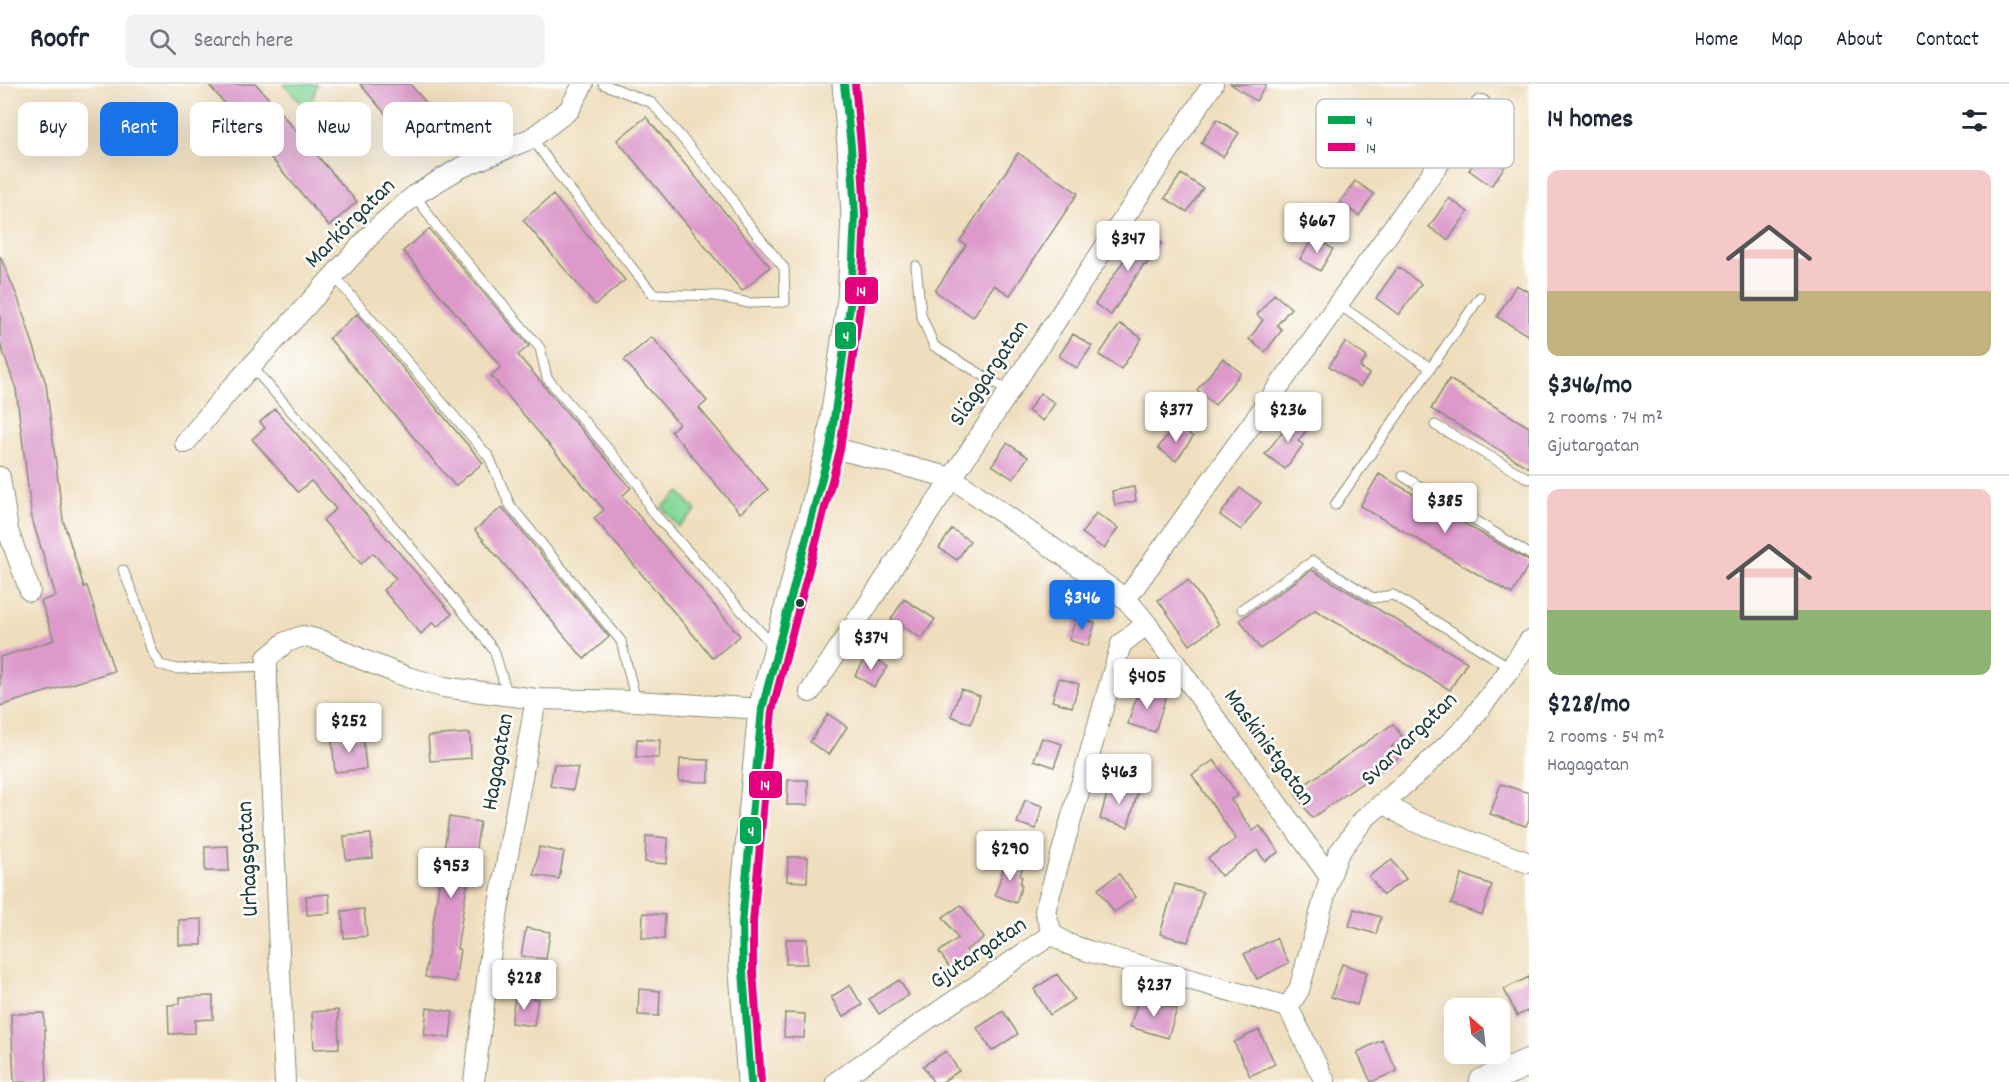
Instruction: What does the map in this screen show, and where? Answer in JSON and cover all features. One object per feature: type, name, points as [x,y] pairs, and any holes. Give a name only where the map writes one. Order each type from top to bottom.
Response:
[{"type":"main road","points":[[751,1082],[742,923],[762,709],[830,447],[851,299],[855,216],[845,85]]},
{"type":"main road","points":[[1483,1082],[1529,1062]]},
{"type":"street","name":"Markörgatan","points":[[185,443],[378,227],[415,195],[460,168],[532,138],[569,110],[583,84]]},
{"type":"street","name":"Släggargatan","points":[[810,692],[1213,84]]},
{"type":"street","points":[[1126,599],[1436,168]]},
{"type":"street","name":"Maskinistgatan","points":[[830,447],[952,478],[1126,599],[1330,877]]},
{"type":"street","points":[[0,477],[4,532],[30,591]]},
{"type":"street","name":"Gjutargatan","points":[[836,1082],[1052,934],[1045,911],[1121,644],[1146,624]]},
{"type":"street","points":[[267,666],[267,658],[286,642],[303,636],[323,641],[361,659],[416,680],[443,687],[536,699],[636,701],[762,709]]},
{"type":"street","name":"Svarvargatan","points":[[1330,877],[1338,854],[1364,819],[1465,728],[1522,654]]},
{"type":"street","name":"Urhagsgatan","points":[[267,666],[285,1082]]},
{"type":"street","name":"Hagagatan","points":[[474,1082],[491,949],[536,699]]},
{"type":"street","points":[[1384,803],[1411,820],[1529,863]]},
{"type":"street","points":[[1288,1006],[1299,990],[1330,877]]},
{"type":"street","points":[[1052,934],[1068,944],[1088,951],[1288,1006],[1325,1082]]},
{"type":"lane","points":[[532,138],[653,294],[716,296],[749,303],[785,302],[784,268],[743,218],[726,190],[652,103],[603,84]]},
{"type":"lane","points":[[415,195],[437,228],[540,348],[547,378],[639,485],[650,509],[777,651]]},
{"type":"lane","points":[[916,266],[921,315],[934,346],[1009,391]]},
{"type":"lane","points":[[334,276],[489,457],[510,505],[621,641],[636,701]]},
{"type":"lane","points":[[1335,505],[1480,297]]},
{"type":"lane","points":[[1338,304],[1431,368]]},
{"type":"lane","points":[[252,367],[400,534],[494,650],[508,696]]},
{"type":"lane","points":[[1435,425],[1529,479]]},
{"type":"lane","points":[[1403,476],[1529,554]]},
{"type":"lane","points":[[1242,609],[1313,561],[1373,598],[1393,595],[1522,654]]},
{"type":"lane","points":[[123,570],[141,614],[151,649],[160,665],[177,669],[267,666]]},
{"type":"green space","points":[[284,84],[317,84],[312,102],[300,102]]},
{"type":"green space","points":[[680,492],[696,511],[678,527],[662,507]]},
{"type":"building","points":[[208,84],[256,84],[271,102],[223,102]]},
{"type":"building","points":[[360,84],[410,84],[425,102],[383,102],[383,111]]},
{"type":"building","points":[[1231,84],[1267,84],[1256,101]]},
{"type":"building","points":[[284,117],[296,131],[296,156],[318,156],[357,202],[329,226],[269,156],[284,156]]},
{"type":"building","points":[[646,117],[770,267],[742,291],[617,140]]},
{"type":"building","points":[[1217,119],[1239,133],[1223,157],[1201,143]]},
{"type":"building","points":[[1018,153],[1078,193],[1010,295],[994,285],[973,317],[935,291],[966,245],[960,241]]},
{"type":"building","points":[[1470,168],[1504,168],[1491,186],[1469,170]]},
{"type":"building","points":[[1181,174],[1203,188],[1187,212],[1165,198]]},
{"type":"building","points":[[1355,181],[1374,194],[1359,216],[1340,202]]},
{"type":"building","points":[[553,195],[625,280],[595,305],[523,220]]},
{"type":"building","points":[[1449,198],[1468,212],[1448,240],[1429,227]]},
{"type":"building","points":[[429,229],[529,346],[518,355],[631,488],[622,496],[740,636],[713,658],[594,518],[604,510],[491,376],[501,367],[403,251]]},
{"type":"building","points":[[1143,231],[1161,243],[1146,265],[1144,264],[1111,315],[1095,304]]},
{"type":"building","points":[[1314,237],[1333,249],[1320,271],[1300,259]]},
{"type":"building","points":[[0,256],[18,298],[46,384],[63,520],[114,671],[0,706],[0,657],[54,640],[41,601],[56,596],[32,519],[16,389],[0,343]]},
{"type":"building","points":[[1398,267],[1421,284],[1399,315],[1376,298]]},
{"type":"building","points":[[1516,285],[1529,292],[1529,336],[1497,317]]},
{"type":"building","points":[[1274,294],[1291,308],[1277,325],[1282,330],[1265,352],[1249,339],[1263,320],[1257,315]]},
{"type":"building","points":[[357,314],[483,463],[455,486],[329,338]]},
{"type":"building","points":[[1120,324],[1142,338],[1121,369],[1099,355]]},
{"type":"building","points":[[1073,334],[1092,346],[1077,368],[1059,356]]},
{"type":"building","points":[[652,337],[707,401],[699,408],[768,490],[740,513],[671,431],[679,424],[624,360]]},
{"type":"building","points":[[1345,342],[1367,357],[1360,367],[1369,374],[1360,387],[1329,366]]},
{"type":"building","points":[[1223,358],[1241,373],[1215,405],[1197,390]]},
{"type":"building","points":[[1449,379],[1529,427],[1529,468],[1431,409]]},
{"type":"building","points":[[1040,393],[1055,403],[1043,421],[1028,411]]},
{"type":"building","points":[[275,409],[452,614],[437,627],[433,622],[421,634],[383,590],[396,579],[373,553],[361,564],[323,520],[336,509],[311,481],[298,492],[252,439],[265,428],[260,422]]},
{"type":"building","points":[[1295,416],[1309,427],[1298,441],[1303,445],[1285,469],[1265,454]]},
{"type":"building","points":[[1175,424],[1193,437],[1176,461],[1158,448]]},
{"type":"building","points":[[1007,443],[1028,457],[1013,479],[992,465]]},
{"type":"building","points":[[1379,474],[1529,561],[1512,594],[1360,506]]},
{"type":"building","points":[[1134,487],[1136,501],[1115,505],[1112,491]]},
{"type":"building","points":[[1240,488],[1261,503],[1241,530],[1220,515]]},
{"type":"building","points":[[502,507],[609,637],[584,659],[475,530]]},
{"type":"building","points":[[1096,513],[1118,528],[1104,549],[1082,533]]},
{"type":"building","points":[[952,529],[970,541],[957,560],[939,548]]},
{"type":"building","points":[[1312,570],[1467,662],[1450,690],[1315,610],[1260,649],[1240,620]]},
{"type":"building","points":[[1188,580],[1219,624],[1190,645],[1158,600]]},
{"type":"building","points":[[904,599],[935,619],[922,639],[891,619]]},
{"type":"building","points":[[1076,617],[1095,623],[1088,646],[1069,640]]},
{"type":"building","points":[[869,654],[888,667],[874,687],[855,675]]},
{"type":"building","points":[[1059,678],[1079,684],[1072,707],[1052,701]]},
{"type":"building","points":[[1139,688],[1166,696],[1155,732],[1128,724]]},
{"type":"building","points":[[961,689],[980,696],[971,724],[951,716]]},
{"type":"building","points":[[828,714],[847,727],[829,755],[810,742]]},
{"type":"building","points":[[1393,724],[1404,739],[1391,747],[1398,758],[1312,818],[1294,792]]},
{"type":"building","points":[[470,733],[471,758],[430,761],[428,736]]},
{"type":"building","points":[[363,737],[366,769],[335,772],[332,740]]},
{"type":"building","points":[[1042,738],[1062,744],[1054,767],[1034,760]]},
{"type":"building","points":[[637,739],[660,740],[659,758],[636,757]]},
{"type":"building","points":[[680,759],[709,760],[709,782],[679,781]]},
{"type":"building","points":[[1214,760],[1238,795],[1231,800],[1253,831],[1260,826],[1279,852],[1265,861],[1257,850],[1221,876],[1208,858],[1236,839],[1192,775]]},
{"type":"building","points":[[554,764],[578,768],[573,790],[550,786]]},
{"type":"building","points":[[788,780],[808,780],[808,805],[787,805]]},
{"type":"building","points":[[1110,783],[1138,791],[1128,827],[1100,819]]},
{"type":"building","points":[[1501,784],[1529,793],[1529,819],[1526,826],[1490,814]]},
{"type":"building","points":[[1025,800],[1043,806],[1036,829],[1017,823]]},
{"type":"building","points":[[449,817],[480,822],[475,854],[472,854],[457,949],[460,949],[455,982],[425,977]]},
{"type":"building","points":[[371,834],[373,858],[346,860],[344,836]]},
{"type":"building","points":[[646,836],[668,838],[667,864],[645,862]]},
{"type":"building","points":[[228,846],[229,871],[205,871],[205,847]]},
{"type":"building","points":[[539,847],[564,852],[559,879],[534,875]]},
{"type":"building","points":[[788,857],[808,857],[807,882],[787,881]]},
{"type":"building","points":[[1006,860],[1023,866],[1020,876],[1022,885],[1016,903],[995,895]]},
{"type":"building","points":[[1392,860],[1406,879],[1383,895],[1369,876]]},
{"type":"building","points":[[1119,874],[1136,897],[1114,912],[1098,889]]},
{"type":"building","points":[[1462,874],[1492,885],[1482,915],[1451,904]]},
{"type":"building","points":[[1175,884],[1203,892],[1188,942],[1160,934]]},
{"type":"building","points":[[329,894],[330,913],[307,915],[306,896]]},
{"type":"building","points":[[961,905],[984,938],[966,950],[969,955],[950,968],[939,952],[958,938],[943,917]]},
{"type":"building","points":[[364,909],[367,936],[344,938],[342,911]]},
{"type":"building","points":[[1354,909],[1381,917],[1376,934],[1349,926]]},
{"type":"building","points":[[643,913],[665,915],[664,939],[642,938]]},
{"type":"building","points":[[202,919],[202,945],[179,945],[179,920]]},
{"type":"building","points":[[526,928],[550,932],[546,959],[521,956]]},
{"type":"building","points":[[1276,938],[1289,963],[1257,979],[1244,954]]},
{"type":"building","points":[[786,939],[807,939],[807,964],[786,964]]},
{"type":"building","points":[[1342,964],[1367,972],[1357,1005],[1331,997]]},
{"type":"building","points":[[1057,974],[1074,999],[1050,1015],[1034,989]]},
{"type":"building","points":[[1529,977],[1529,1010],[1517,1016],[1504,989]]},
{"type":"building","points":[[899,980],[909,995],[879,1014],[869,999]]},
{"type":"building","points":[[850,985],[862,1005],[843,1017],[831,997]]},
{"type":"building","points":[[639,989],[660,991],[659,1016],[638,1015]]},
{"type":"building","points":[[213,996],[213,1019],[195,1020],[195,1033],[169,1034],[168,1005],[180,1004],[180,997]]},
{"type":"building","points":[[515,996],[538,999],[534,1026],[511,1023]]},
{"type":"building","points":[[1139,998],[1177,1009],[1168,1038],[1130,1027]]},
{"type":"building","points":[[427,1008],[453,1012],[450,1038],[424,1035]]},
{"type":"building","points":[[338,1010],[339,1048],[314,1049],[312,1012]]},
{"type":"building","points":[[1003,1011],[1018,1034],[992,1051],[977,1028]]},
{"type":"building","points":[[44,1013],[47,1082],[14,1082],[11,1014]]},
{"type":"building","points":[[785,1013],[805,1014],[804,1038],[784,1037]]},
{"type":"building","points":[[1259,1030],[1275,1064],[1250,1076],[1234,1042]]},
{"type":"building","points":[[1382,1040],[1397,1071],[1371,1082],[1357,1052]]},
{"type":"building","points":[[946,1051],[959,1071],[942,1082],[933,1082],[923,1066]]},
{"type":"transit line","name":"4","points":[[751,1082],[742,923],[762,709],[830,447],[851,299],[855,216],[851,146],[844,84]]},
{"type":"transit line","name":"14","points":[[761,1081],[753,971],[753,923],[772,711],[840,450],[861,300],[865,215],[855,84]]}]
